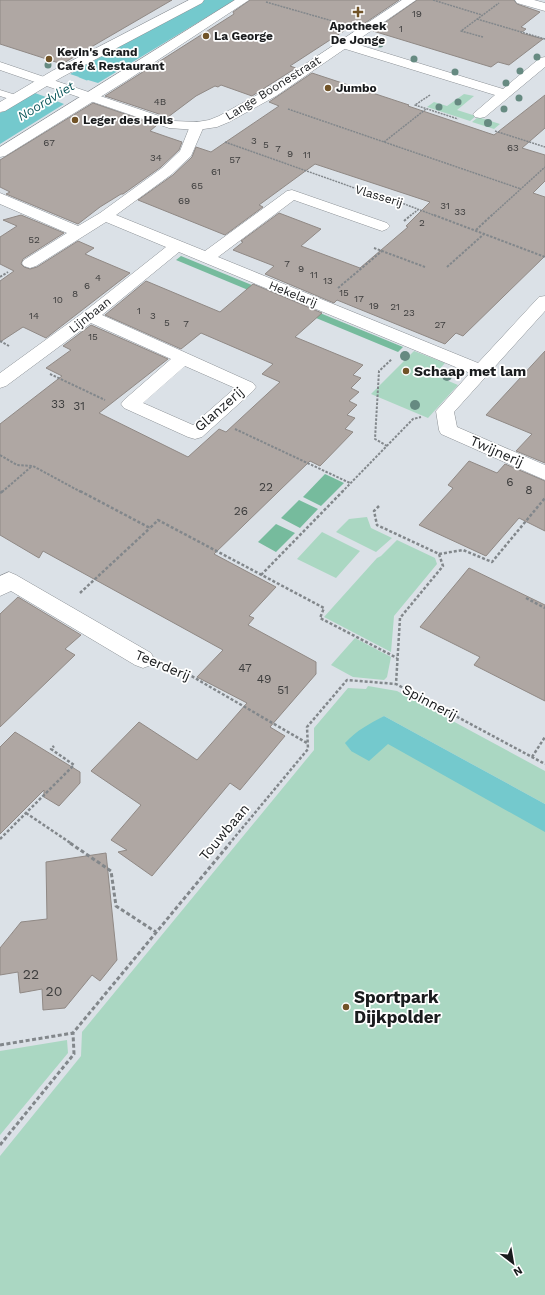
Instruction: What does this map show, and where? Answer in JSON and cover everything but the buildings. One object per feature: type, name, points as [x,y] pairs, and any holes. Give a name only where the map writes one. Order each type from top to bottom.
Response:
[{"type":"street","points":[[0,108],[34,88],[60,83],[198,0]]},
{"type":"street","points":[[0,153],[243,0]]},
{"type":"street","name":"Lange Boonestraat","points":[[0,66],[60,83],[91,97],[163,122],[197,126],[212,124],[237,113],[271,93],[363,30],[410,0]]},
{"type":"street","points":[[521,0],[545,7]]},
{"type":"street","points":[[344,44],[505,94]]},
{"type":"street","points":[[480,114],[545,60]]},
{"type":"street","points":[[30,263],[105,216],[167,172],[186,153],[193,139],[197,126]]},
{"type":"street","name":"Vlasserij","points":[[206,258],[292,194],[382,226]]},
{"type":"street","points":[[0,198],[78,232]]},
{"type":"street","name":"Hekelarij","points":[[105,216],[481,371]]},
{"type":"street","name":"Lijnbaan","points":[[0,382],[90,316],[177,246]]},
{"type":"street","points":[[445,411],[545,301]]},
{"type":"street","name":"Glanzerij","points":[[90,316],[247,387],[195,433],[130,404]]},
{"type":"street","points":[[130,404],[183,358]]},
{"type":"street","name":"Twijnerij","points":[[445,411],[448,430],[545,473]]},
{"type":"street","name":"Teerderij","points":[[0,588],[9,580],[143,659]]},
{"type":"lane","points":[[0,93],[16,98]]},
{"type":"path","points":[[260,0],[363,30]]},
{"type":"path","points":[[431,0],[482,15]]},
{"type":"path","points":[[483,37],[461,31],[503,0]]},
{"type":"path","points":[[476,19],[545,39]]},
{"type":"path","points":[[285,108],[520,189]]},
{"type":"path","points":[[384,142],[427,109]]},
{"type":"path","name":"Vlasserij","points":[[221,140],[363,191],[370,191],[485,233],[545,257]]},
{"type":"path","points":[[476,230],[545,167]]},
{"type":"path","points":[[447,267],[485,233]]},
{"type":"path","points":[[319,304],[382,251]]},
{"type":"path","points":[[387,446],[374,439],[379,372],[411,342]]},
{"type":"path","points":[[26,362],[107,401],[130,404]]},
{"type":"path","points":[[261,575],[412,419],[445,411]]},
{"type":"path","points":[[212,419],[350,483]]},
{"type":"path","points":[[0,456],[17,465],[32,466],[150,528]]},
{"type":"path","points":[[0,493],[32,466]]},
{"type":"path","points":[[379,506],[374,511],[377,525],[439,554],[463,550],[492,562],[545,498]]},
{"type":"path","points":[[61,610],[158,520],[324,608],[320,618],[397,658]]},
{"type":"path","name":"Spinnerij","points":[[439,554],[443,566],[400,618],[396,684],[545,764]]},
{"type":"path","points":[[526,598],[545,608]]},
{"type":"path","name":"Teerderij","points":[[143,659],[181,670],[307,743]]},
{"type":"path","name":"Touwbaan","points":[[73,1033],[308,749],[307,728],[347,680],[396,684]]},
{"type":"path","points":[[532,757],[545,738]]},
{"type":"path","points":[[0,839],[74,765],[51,749],[54,746]]},
{"type":"path","points":[[26,813],[111,872],[116,906],[156,932]]},
{"type":"path","points":[[0,1045],[73,1033],[74,1054],[0,1145]]},
{"type":"green space","points":[[464,94],[474,96],[457,110],[476,116],[470,121],[427,107],[434,102],[447,106]]},
{"type":"green space","points":[[478,117],[500,124],[494,129],[472,122]]},
{"type":"green space","points":[[181,256],[403,347],[398,352],[176,260]]},
{"type":"green space","points":[[414,351],[445,363],[434,375],[458,385],[428,418],[371,394]]},
{"type":"green space","points":[[325,474],[344,483],[321,506],[303,497]]},
{"type":"green space","points":[[299,500],[318,509],[300,528],[281,518]]},
{"type":"green space","points":[[367,517],[371,528],[392,538],[376,552],[336,532],[349,519]]},
{"type":"green space","points":[[276,524],[295,533],[276,552],[258,542]]},
{"type":"green space","points":[[322,532],[360,551],[336,578],[297,559]]},
{"type":"green space","points":[[397,540],[435,558],[437,564],[394,616],[391,652],[324,617],[377,558]]},
{"type":"green space","points":[[355,638],[391,657],[387,677],[384,680],[353,677],[331,665]]},
{"type":"green space","name":"Sportpark Dijkpolder","points":[[368,686],[397,691],[545,771],[545,804],[384,716],[346,743],[351,751],[382,733],[545,822],[545,1295],[0,1295],[0,1156],[81,1056],[82,1032],[314,750],[314,728],[348,688],[366,689]]},
{"type":"green space","points":[[67,1040],[68,1053],[0,1135],[0,1051]]},
{"type":"water","name":"Noordvliet","points":[[204,0],[235,0],[98,83],[88,80],[54,100],[64,104],[0,144],[0,113],[35,93],[46,97],[79,77],[70,74]]},
{"type":"water","points":[[384,716],[545,804],[545,832],[388,744],[369,761],[351,751],[345,743],[359,731]]},
{"type":"pier","points":[[78,77],[88,81],[56,100],[45,96]]},
{"type":"place","name":"Apotheek De Jonge","points":[[358,12]]},
{"type":"place","name":"La George","points":[[206,36]]},
{"type":"place","name":"Kevin's Grand Café & Restaurant","points":[[49,59]]},
{"type":"place","name":"Jumbo","points":[[328,88]]},
{"type":"place","name":"Leger des Heils","points":[[75,120]]},
{"type":"place","name":"Schaap met lam","points":[[406,371]]},
{"type":"place","name":"Sportpark Dijkpolder","points":[[346,1007]]}]
